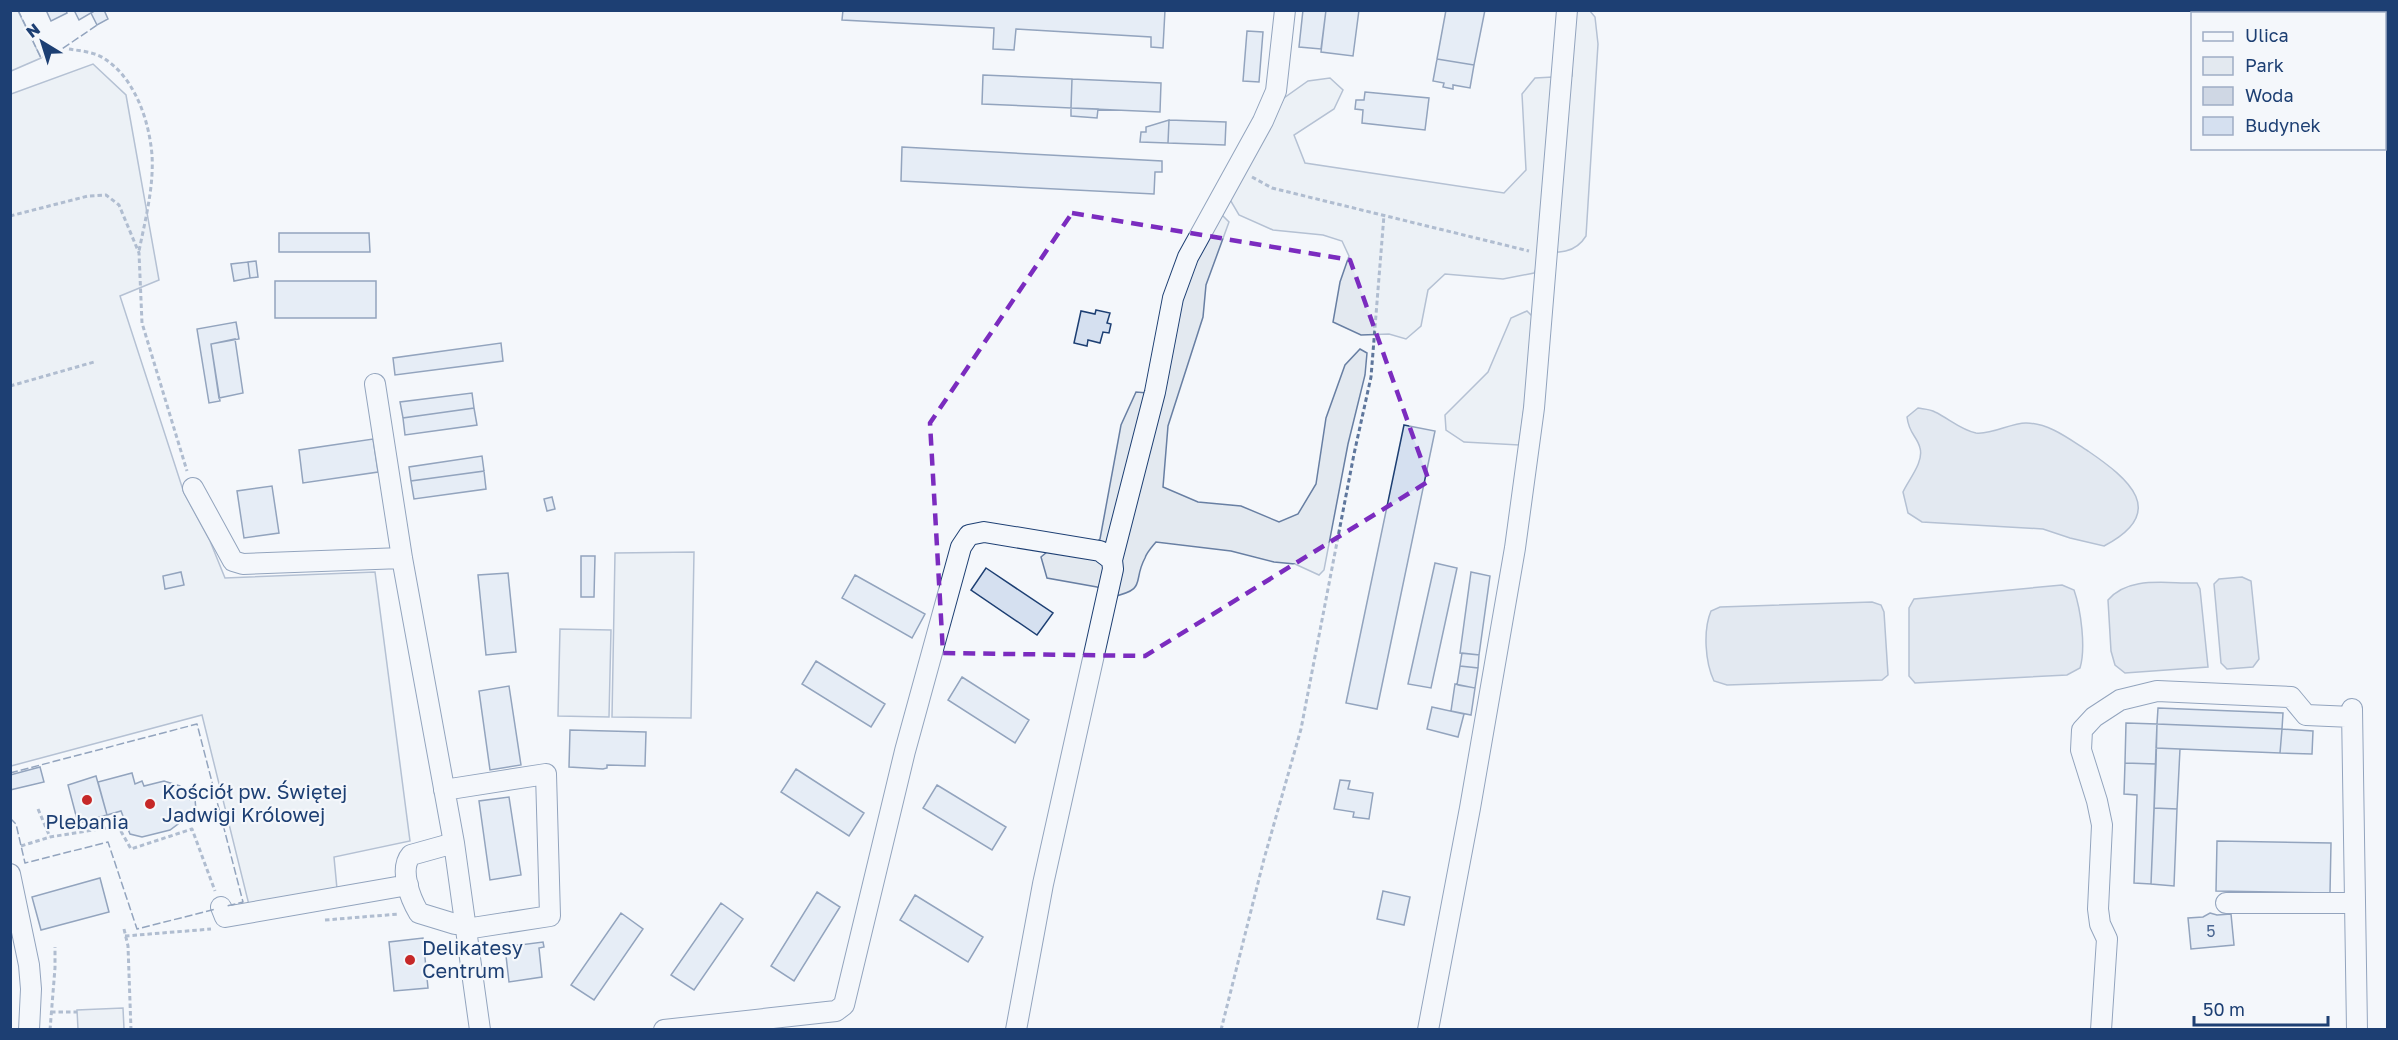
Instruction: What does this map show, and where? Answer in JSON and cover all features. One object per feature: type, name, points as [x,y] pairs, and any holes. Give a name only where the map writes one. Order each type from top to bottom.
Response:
[{"type":"street","points":[[1016,1029],[1043,884],[1113,569],[1112,560],[1155,392],[1173,298],[1188,257],[1263,121],[1276,91],[1286,10]]},
{"type":"street","points":[[1428,1029],[1470,808],[1515,548],[1534,408],[1567,10]]},
{"type":"street","points":[[375,384],[402,558],[454,843],[480,1029]]},
{"type":"street","points":[[193,488],[233,561],[243,564],[402,558]]},
{"type":"street","points":[[664,1029],[836,1011],[844,1005],[905,751],[961,547],[969,535],[984,532],[1100,551],[1112,560]]},
{"type":"street","points":[[2101,1029],[2107,939],[2100,924],[2098,909],[2102,825],[2081,750],[2082,730],[2094,717],[2120,700],[2157,691],[2290,697],[2306,715],[2352,713],[2356,1029]]},
{"type":"street","points":[[444,790],[546,774],[550,916],[466,925],[455,924],[419,912],[411,900],[406,864],[411,855],[454,843]]},
{"type":"street","points":[[10,874],[29,965],[31,989],[29,1029]]},
{"type":"street","points":[[221,907],[225,917],[408,885]]},
{"type":"street","points":[[2226,903],[2355,903]]},
{"type":"path","points":[[69,49],[104,58],[126,77],[146,123],[152,156],[150,195],[139,253],[142,322],[193,488]]},
{"type":"path","points":[[1237,170],[1272,188],[1548,256]]},
{"type":"path","points":[[10,216],[88,196],[106,195],[119,205],[139,253]]},
{"type":"path","points":[[1221,1029],[1264,859],[1301,729],[1371,377],[1384,215]]},
{"type":"path","points":[[10,386],[94,362]]},
{"type":"path","points":[[38,809],[50,837]]},
{"type":"path","points":[[21,846],[50,837],[118,826],[131,849],[192,829],[221,907]]},
{"type":"path","points":[[124,929],[128,946],[131,1029]]},
{"type":"path","points":[[50,1029],[55,947]]},
{"type":"path","points":[[51,1012],[77,1012]]},
{"type":"highlighted area","points":[[1072,213],[1350,260],[1429,481],[1145,656],[943,653],[930,423]]},
{"type":"green space","points":[[11,10],[18,11],[41,58],[11,71]]},
{"type":"green space","points":[[1577,11],[1590,11],[1595,17],[1598,44],[1586,236],[1582,242],[1565,251],[1539,252],[1538,265],[1534,273],[1503,279],[1445,274],[1428,290],[1421,326],[1406,339],[1389,334],[1361,335],[1333,322],[1340,282],[1349,256],[1342,241],[1323,235],[1273,230],[1239,215],[1229,198],[1284,98],[1308,81],[1330,78],[1343,90],[1334,109],[1294,135],[1305,163],[1504,193],[1526,170],[1522,94],[1535,78],[1572,76],[1573,22]]},
{"type":"green space","points":[[93,64],[126,95],[159,280],[120,296],[184,493],[210,541],[225,578],[375,572],[410,841],[334,857],[337,889],[249,905],[202,715],[11,766],[11,94]]},
{"type":"green space","points":[[1220,213],[1229,222],[1206,285],[1203,317],[1168,426],[1163,487],[1198,502],[1241,506],[1279,522],[1298,514],[1316,484],[1326,418],[1345,365],[1360,349],[1367,353],[1365,375],[1348,444],[1324,570],[1319,575],[1295,564],[1274,562],[1231,551],[1156,542],[1141,566],[1137,584],[1131,591],[1123,594],[1112,597],[1097,587],[1047,578],[1041,557],[1053,547],[1083,554],[1100,539],[1121,425],[1136,392],[1160,394],[1178,309],[1194,264]]},
{"type":"green space","points":[[1527,311],[1536,320],[1519,445],[1464,442],[1446,430],[1445,415],[1488,372],[1511,318]]},
{"type":"green space","points":[[694,552],[691,718],[612,717],[615,553]]},
{"type":"green space","points":[[560,629],[611,630],[609,717],[558,716]]},
{"type":"green space","points":[[123,1008],[124,1029],[78,1029],[77,1010]]},
{"type":"water","points":[[1918,408],[1933,411],[1976,433],[2026,423],[2058,432],[2103,462],[2128,484],[2136,496],[2138,508],[2135,521],[2124,533],[2104,546],[2043,529],[1922,522],[1908,513],[1903,492],[1920,459],[1920,448],[1909,427],[1907,417]]},
{"type":"water","points":[[2242,577],[2251,581],[2259,659],[2253,667],[2227,669],[2221,663],[2214,584],[2219,579]]},
{"type":"water","points":[[2149,582],[2197,583],[2200,589],[2208,667],[2125,673],[2115,665],[2111,651],[2108,600],[2117,592],[2138,584]]},
{"type":"water","points":[[2062,585],[2074,590],[2079,608],[2083,640],[2080,668],[2067,675],[1915,683],[1909,676],[1909,608],[1914,599]]},
{"type":"water","points":[[1872,602],[1881,605],[1884,612],[1888,675],[1882,680],[1727,685],[1714,681],[1706,646],[1708,619],[1711,611],[1720,607]]},
{"type":"building","points":[[46,10],[66,10],[67,13],[51,21]]},
{"type":"building","points":[[74,10],[96,10],[79,20]]},
{"type":"building","points":[[104,10],[108,19],[97,25],[91,13]]},
{"type":"building","points":[[843,10],[1165,10],[1163,48],[1151,47],[1151,37],[1016,29],[1014,50],[993,49],[994,28],[842,20]]},
{"type":"building","points":[[1303,10],[1326,10],[1321,49],[1299,47]]},
{"type":"building","points":[[1326,10],[1359,10],[1353,56],[1321,52]]},
{"type":"building","points":[[1446,10],[1485,10],[1474,65],[1437,59]]},
{"type":"building","points":[[1247,31],[1263,32],[1259,82],[1243,81]]},
{"type":"building","points":[[1437,59],[1474,65],[1470,88],[1453,85],[1453,89],[1443,87],[1444,83],[1433,81]]},
{"type":"building","points":[[983,75],[1072,79],[1071,108],[982,104]]},
{"type":"building","points":[[1072,79],[1161,83],[1160,112],[1071,108]]},
{"type":"building","points":[[1365,92],[1429,98],[1425,130],[1362,123],[1363,110],[1355,109],[1356,100],[1364,100]]},
{"type":"building","points":[[1071,108],[1098,109],[1097,118],[1071,116]]},
{"type":"building","points":[[1169,120],[1168,143],[1140,142],[1141,132],[1146,132],[1146,127]]},
{"type":"building","points":[[1169,120],[1226,122],[1225,145],[1168,143]]},
{"type":"building","points":[[902,147],[1162,161],[1162,172],[1155,172],[1154,194],[901,181]]},
{"type":"building","points":[[279,233],[369,233],[370,252],[279,252]]},
{"type":"building","points":[[256,261],[258,277],[250,278],[248,262]]},
{"type":"building","points":[[248,262],[250,278],[234,281],[231,264]]},
{"type":"building","points":[[275,281],[376,281],[376,318],[275,318]]},
{"type":"building","points":[[1096,310],[1110,313],[1107,323],[1111,324],[1109,333],[1103,332],[1100,343],[1088,340],[1087,346],[1074,343],[1081,311],[1095,314]]},
{"type":"building","points":[[236,322],[239,339],[211,344],[220,401],[209,403],[197,329]]},
{"type":"building","points":[[235,339],[243,393],[219,398],[211,344]]},
{"type":"building","points":[[501,343],[503,361],[395,375],[393,358]]},
{"type":"building","points":[[472,393],[474,408],[403,418],[400,402]]},
{"type":"building","points":[[474,408],[477,425],[405,435],[403,418]]},
{"type":"building","points":[[1404,425],[1435,431],[1377,709],[1346,703]]},
{"type":"building","points":[[373,439],[378,472],[303,483],[299,450]]},
{"type":"building","points":[[482,456],[484,471],[411,481],[409,467]]},
{"type":"building","points":[[484,471],[486,489],[414,499],[411,481]]},
{"type":"building","points":[[272,486],[279,533],[244,538],[237,491]]},
{"type":"building","points":[[552,497],[555,509],[547,511],[544,499]]},
{"type":"building","points":[[581,556],[595,556],[594,597],[581,597]]},
{"type":"building","points":[[1435,563],[1457,568],[1431,688],[1408,684]]},
{"type":"building","points":[[986,568],[1053,613],[1037,635],[971,590]]},
{"type":"building","points":[[181,572],[184,585],[165,589],[163,576]]},
{"type":"building","points":[[1471,572],[1490,576],[1479,655],[1460,653]]},
{"type":"building","points":[[508,573],[516,652],[486,655],[478,575]]},
{"type":"building","points":[[855,575],[925,614],[912,638],[842,598]]},
{"type":"building","points":[[1462,653],[1479,655],[1478,668],[1460,666]]},
{"type":"building","points":[[816,661],[885,704],[871,727],[802,684]]},
{"type":"building","points":[[1460,666],[1478,668],[1475,688],[1457,685]]},
{"type":"building","points":[[962,677],[1029,720],[1015,743],[948,700]]},
{"type":"building","points":[[1455,684],[1475,688],[1471,715],[1451,711]]},
{"type":"building","points":[[509,686],[521,765],[490,770],[479,691]]},
{"type":"building","points":[[1432,707],[1464,714],[1458,737],[1427,729]]},
{"type":"building","points":[[2158,708],[2283,713],[2282,729],[2157,724]]},
{"type":"building","points":[[2126,723],[2157,724],[2156,764],[2125,763]]},
{"type":"building","points":[[2157,724],[2282,729],[2280,753],[2156,748]]},
{"type":"building","points":[[2282,729],[2313,731],[2312,754],[2280,753]]},
{"type":"building","points":[[570,730],[646,732],[645,766],[607,765],[607,768],[603,769],[569,767]]},
{"type":"building","points":[[2156,748],[2180,749],[2177,809],[2154,808]]},
{"type":"building","points":[[2125,763],[2156,764],[2151,884],[2134,883],[2137,795],[2124,794]]},
{"type":"building","points":[[40,767],[44,782],[10,790],[10,775]]},
{"type":"building","points":[[796,769],[864,813],[849,836],[781,792]]},
{"type":"building","name":"Kościół pw. Świętej Jadwigi Królowej","points":[[132,773],[135,784],[142,781],[144,786],[164,781],[180,786],[190,800],[195,799],[196,811],[192,814],[187,811],[180,814],[178,824],[170,830],[142,837],[130,834],[121,811],[107,815],[98,782]]},
{"type":"building","name":"Plebania","points":[[96,776],[107,815],[78,823],[68,785]]},
{"type":"building","points":[[1340,780],[1350,781],[1348,789],[1373,793],[1369,819],[1353,817],[1354,812],[1334,809]]},
{"type":"building","points":[[937,785],[1006,827],[992,850],[923,808]]},
{"type":"building","points":[[509,797],[521,875],[490,880],[479,801]]},
{"type":"building","points":[[2154,808],[2177,809],[2174,886],[2151,884]]},
{"type":"building","points":[[2217,841],[2331,843],[2330,893],[2216,891]]},
{"type":"building","points":[[100,878],[109,912],[41,930],[32,897]]},
{"type":"building","points":[[1383,891],[1410,897],[1404,925],[1377,919]]},
{"type":"building","points":[[817,892],[840,907],[794,981],[771,966]]},
{"type":"building","points":[[915,895],[983,937],[968,962],[900,920]]},
{"type":"building","points":[[721,903],[743,919],[694,990],[671,975]]},
{"type":"building","points":[[621,913],[643,929],[594,1000],[571,985]]},
{"type":"building","points":[[2210,913],[2231,914],[2234,945],[2191,949],[2188,918],[2203,917]]},
{"type":"building","points":[[423,938],[428,988],[394,991],[389,942]]},
{"type":"building","points":[[543,942],[544,947],[539,948],[542,977],[509,982],[505,947]]},
{"type":"fence","points":[[18,10],[41,58],[62,49],[97,25]]},
{"type":"fence","points":[[10,773],[197,724],[243,902],[227,906]]},
{"type":"fence","points":[[10,818],[16,824],[25,863],[108,842],[137,929],[216,909]]},
{"type":"place","name":"Plebania","points":[[87,800]]},
{"type":"place","name":"Kościół pw. Świętej Jadwigi Królowej","points":[[150,804]]},
{"type":"place","name":"Delikatesy Centrum","points":[[410,960]]}]
